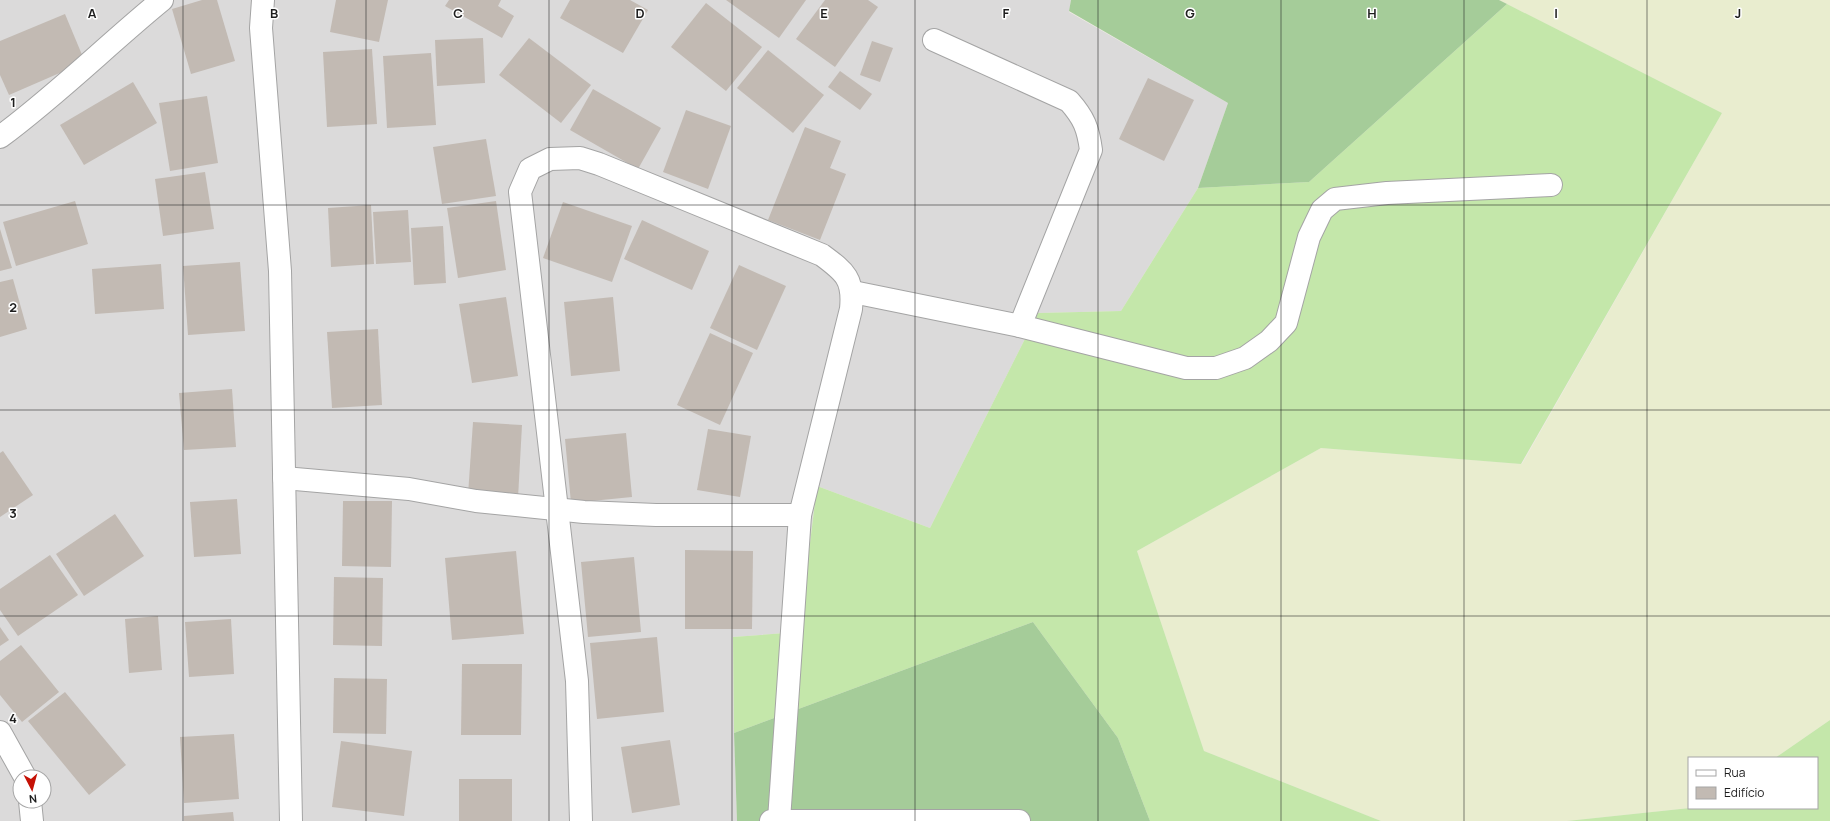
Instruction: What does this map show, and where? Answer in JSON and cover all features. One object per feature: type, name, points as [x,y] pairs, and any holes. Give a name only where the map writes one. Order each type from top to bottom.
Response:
[{"type":"street","points":[[0,137],[28,116],[119,35],[162,0]]},
{"type":"street","points":[[263,0],[261,28],[280,270],[284,478],[295,821]]},
{"type":"street","points":[[934,40],[1069,101],[1081,115],[1088,129],[1091,150],[1020,326]]},
{"type":"street","points":[[581,821],[577,681],[520,192],[530,169],[550,159],[580,158],[599,164],[822,255],[838,266],[848,280],[853,292],[849,317],[800,516],[779,820]]},
{"type":"street","points":[[853,292],[1020,326],[1186,368],[1216,368],[1245,358],[1269,341],[1286,323],[1309,237],[1322,210],[1335,199],[1387,193],[1551,185]]},
{"type":"street","points":[[284,478],[409,489],[476,501],[558,510],[622,514],[800,516]]},
{"type":"street","points":[[0,732],[21,769]]},
{"type":"street","points":[[31,809],[32,821]]},
{"type":"street","points":[[771,821],[1019,821]]},
{"type":"shaded area","points":[[0,0],[1071,0],[1069,12],[1228,103],[1198,188],[1121,311],[1038,313],[930,528],[817,486],[799,632],[733,637],[737,821],[0,821]]},
{"type":"green space","points":[[1071,0],[1499,0],[1507,4],[1309,182],[1198,188],[1228,103],[1069,11]]},
{"type":"green space","points":[[1499,0],[1830,0],[1830,720],[1776,757],[1688,757],[1688,808],[1567,821],[1381,821],[1204,751],[1137,551],[1321,448],[1522,464],[1722,113]]},
{"type":"green space","points":[[1507,4],[1722,113],[1521,464],[1321,448],[1137,551],[1204,751],[1381,821],[1150,821],[1118,738],[1033,622],[734,733],[733,637],[799,632],[817,486],[930,528],[1038,313],[1121,311],[1198,188],[1309,182]]},
{"type":"green space","points":[[1033,622],[1118,738],[1150,821],[737,821],[734,733]]},
{"type":"green space","points":[[1830,720],[1830,821],[1567,821],[1688,808],[1818,809],[1818,757],[1776,757]]},
{"type":"building","points":[[202,0],[217,0],[235,61],[191,74],[172,9]]},
{"type":"building","points":[[336,0],[388,0],[379,42],[330,32]]},
{"type":"building","points":[[449,0],[501,0],[498,6],[514,16],[502,38],[445,6]]},
{"type":"building","points":[[570,0],[630,0],[648,10],[623,53],[560,18]]},
{"type":"building","points":[[726,0],[806,0],[779,38]]},
{"type":"building","points":[[825,0],[868,0],[878,7],[835,67],[796,39]]},
{"type":"building","points":[[706,3],[762,47],[726,91],[671,47]]},
{"type":"building","points":[[65,14],[85,62],[9,95],[0,75],[0,41]]},
{"type":"building","points":[[483,38],[485,83],[437,86],[435,40]]},
{"type":"building","points":[[529,38],[591,85],[561,123],[499,75]]},
{"type":"building","points":[[872,41],[893,48],[880,82],[860,75]]},
{"type":"building","points":[[372,49],[377,124],[327,127],[323,52]]},
{"type":"building","points":[[768,50],[824,95],[793,133],[737,88]]},
{"type":"building","points":[[431,53],[436,125],[387,128],[383,56]]},
{"type":"building","points":[[840,71],[872,94],[860,110],[828,87]]},
{"type":"building","points":[[1148,78],[1194,100],[1164,161],[1119,139]]},
{"type":"building","points":[[133,82],[157,123],[84,165],[60,125]]},
{"type":"building","points":[[593,89],[661,128],[638,169],[570,130]]},
{"type":"building","points":[[207,96],[218,163],[170,171],[159,103]]},
{"type":"building","points":[[686,110],[731,126],[708,189],[663,172]]},
{"type":"building","points":[[805,127],[841,141],[830,168],[846,174],[820,240],[768,220]]},
{"type":"building","points":[[486,139],[496,196],[442,204],[433,147]]},
{"type":"building","points":[[205,172],[214,229],[163,236],[155,179]]},
{"type":"building","points":[[75,201],[88,244],[16,266],[3,222]]},
{"type":"building","points":[[496,201],[506,270],[458,278],[447,208]]},
{"type":"building","points":[[563,202],[632,226],[612,282],[543,258]]},
{"type":"building","points":[[371,205],[374,264],[331,267],[328,208]]},
{"type":"building","points":[[408,210],[411,262],[376,264],[373,212]]},
{"type":"building","points":[[642,220],[709,251],[692,290],[624,259]]},
{"type":"building","points":[[443,226],[446,283],[414,285],[411,228]]},
{"type":"building","points":[[0,229],[12,268],[0,271]]},
{"type":"building","points":[[240,262],[245,331],[188,335],[183,266]]},
{"type":"building","points":[[161,264],[164,309],[95,314],[92,269]]},
{"type":"building","points":[[739,265],[786,286],[757,350],[710,328]]},
{"type":"building","points":[[13,279],[27,329],[0,337],[0,282]]},
{"type":"building","points":[[506,297],[518,376],[472,383],[459,304]]},
{"type":"building","points":[[613,297],[620,371],[571,376],[564,302]]},
{"type":"building","points":[[378,329],[382,405],[332,408],[327,332]]},
{"type":"building","points":[[710,333],[753,353],[720,425],[677,405]]},
{"type":"building","points":[[232,389],[236,447],[184,450],[179,393]]},
{"type":"building","points":[[473,422],[522,425],[518,498],[468,495]]},
{"type":"building","points":[[708,429],[751,436],[740,497],[697,490]]},
{"type":"building","points":[[626,433],[632,497],[571,503],[565,439]]},
{"type":"building","points":[[3,451],[33,495],[0,517],[0,453]]},
{"type":"building","points":[[237,499],[241,554],[194,557],[190,502]]},
{"type":"building","points":[[343,501],[392,501],[391,567],[342,566]]},
{"type":"building","points":[[115,514],[144,556],[84,596],[56,554]]},
{"type":"building","points":[[685,550],[753,551],[752,629],[685,629]]},
{"type":"building","points":[[516,551],[524,634],[452,640],[445,558]]},
{"type":"building","points":[[50,555],[78,595],[18,636],[0,610],[0,589]]},
{"type":"building","points":[[634,557],[641,632],[588,637],[581,562]]},
{"type":"building","points":[[334,577],[383,578],[382,646],[333,645]]},
{"type":"building","points":[[158,616],[162,670],[129,673],[125,619]]},
{"type":"building","points":[[231,619],[234,674],[189,677],[185,622]]},
{"type":"building","points":[[0,627],[9,640],[0,646]]},
{"type":"building","points":[[657,637],[664,712],[597,719],[590,643]]},
{"type":"building","points":[[21,645],[59,692],[22,722],[0,695],[0,661]]},
{"type":"building","points":[[462,664],[522,664],[521,735],[461,735]]},
{"type":"building","points":[[334,678],[387,679],[386,734],[333,733]]},
{"type":"building","points":[[65,692],[126,765],[89,795],[28,721]]},
{"type":"building","points":[[234,734],[239,799],[184,803],[180,737]]},
{"type":"building","points":[[670,740],[680,805],[632,813],[621,747]]},
{"type":"building","points":[[341,741],[412,751],[404,816],[332,807]]},
{"type":"building","points":[[459,779],[512,779],[512,821],[459,821]]},
{"type":"building","points":[[233,812],[234,821],[184,821],[184,816]]}]
